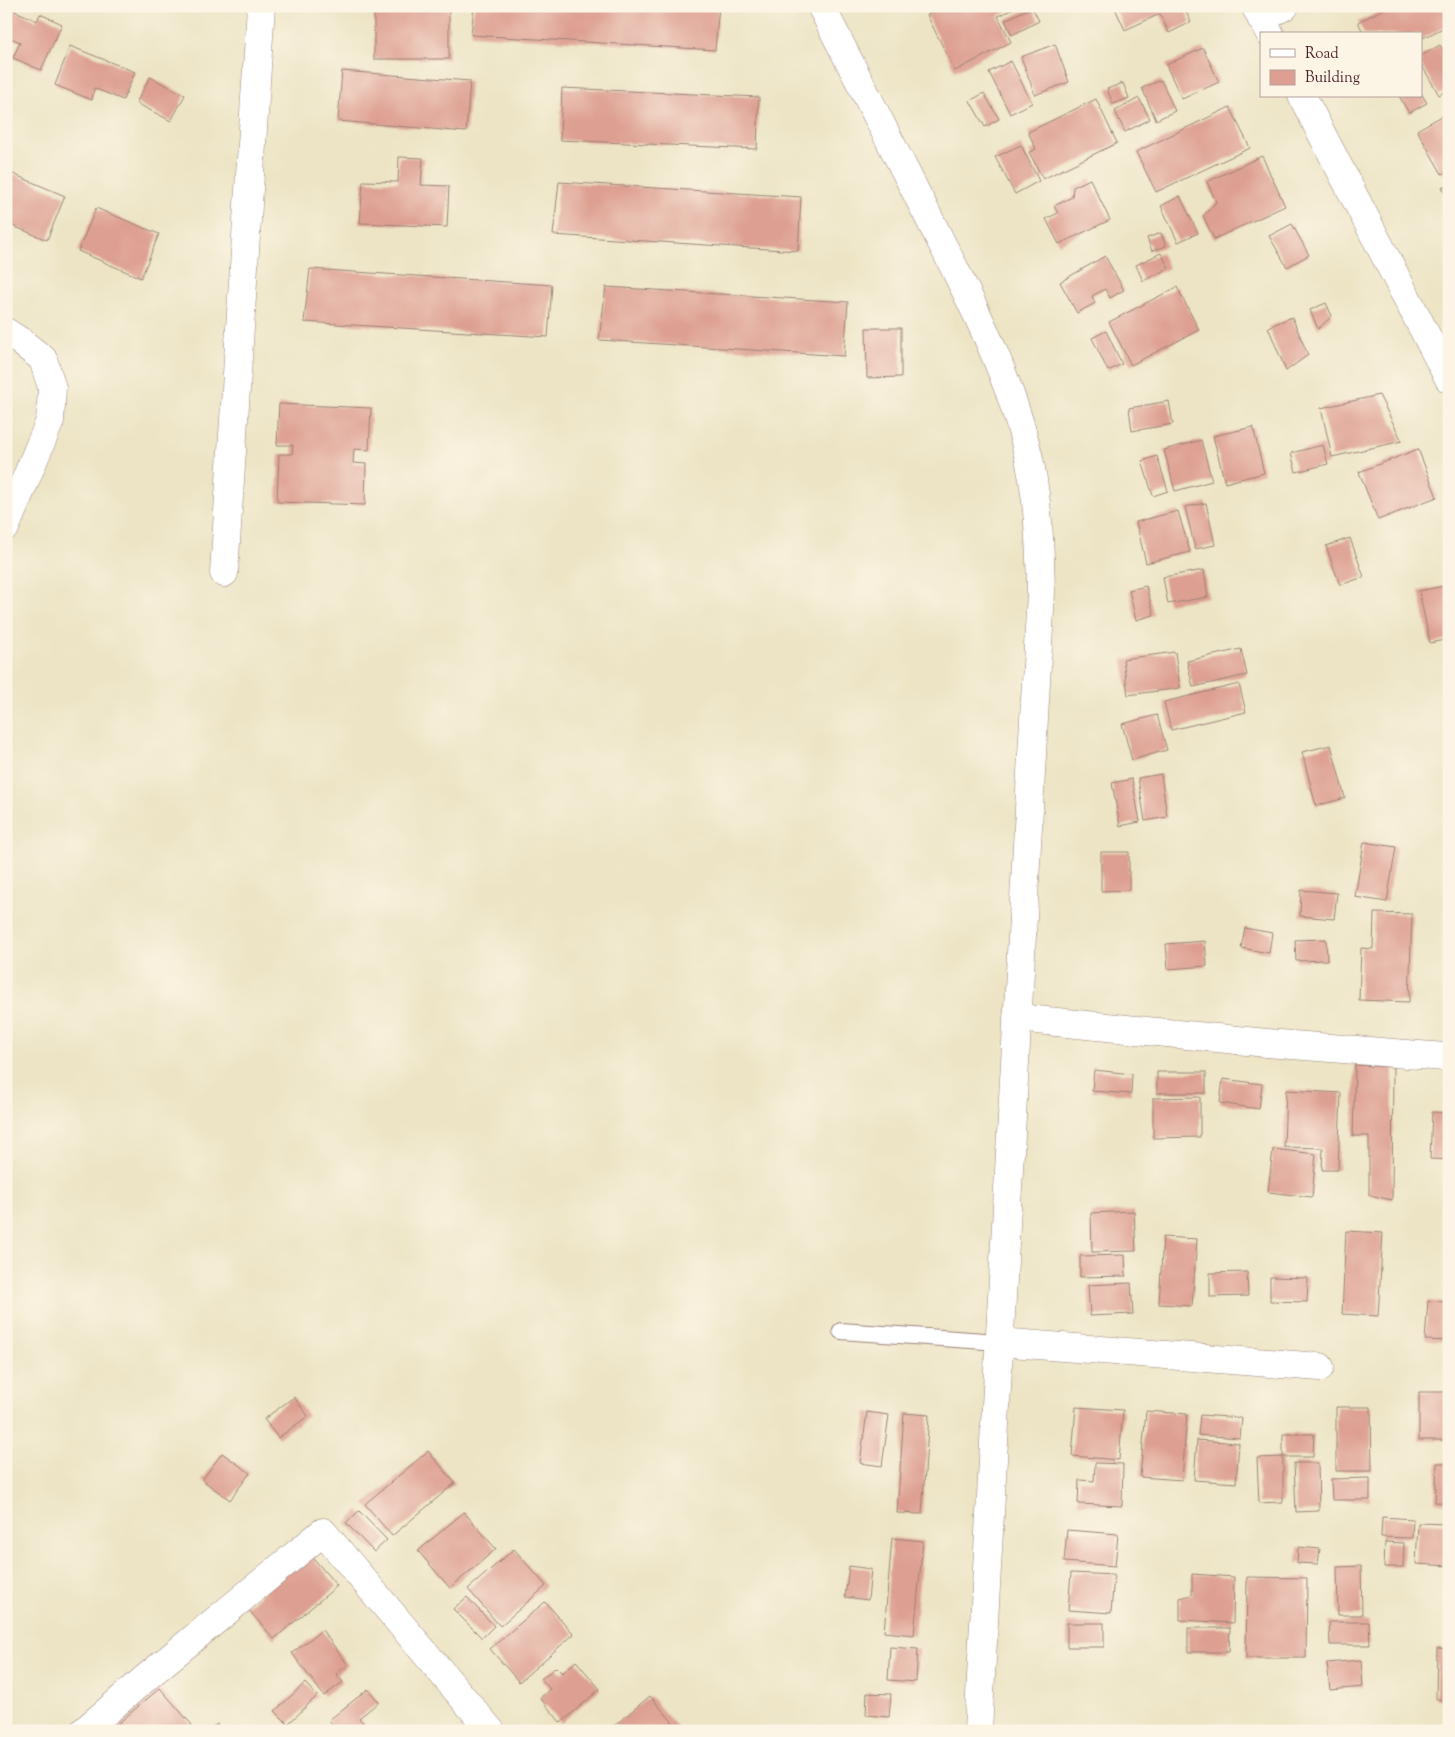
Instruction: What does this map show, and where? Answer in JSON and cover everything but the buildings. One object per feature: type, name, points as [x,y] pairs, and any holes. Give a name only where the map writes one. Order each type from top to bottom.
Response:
[{"type":"street","points":[[224,573],[262,6]]},
{"type":"street","points":[[821,6],[946,251],[1001,366],[1026,443],[1034,488],[1040,541],[1041,592],[978,1731]]},
{"type":"street","points":[[1303,98],[1449,379]]},
{"type":"street","points":[[6,332],[44,359],[52,388],[50,420],[6,526]]},
{"type":"street","points":[[1017,1018],[1267,1043],[1445,1057]]},
{"type":"street","points":[[1000,1342],[1320,1366]]},
{"type":"street","points":[[84,1731],[323,1532],[491,1731]]},
{"type":"lane","points":[[841,1331],[1000,1342]]}]
